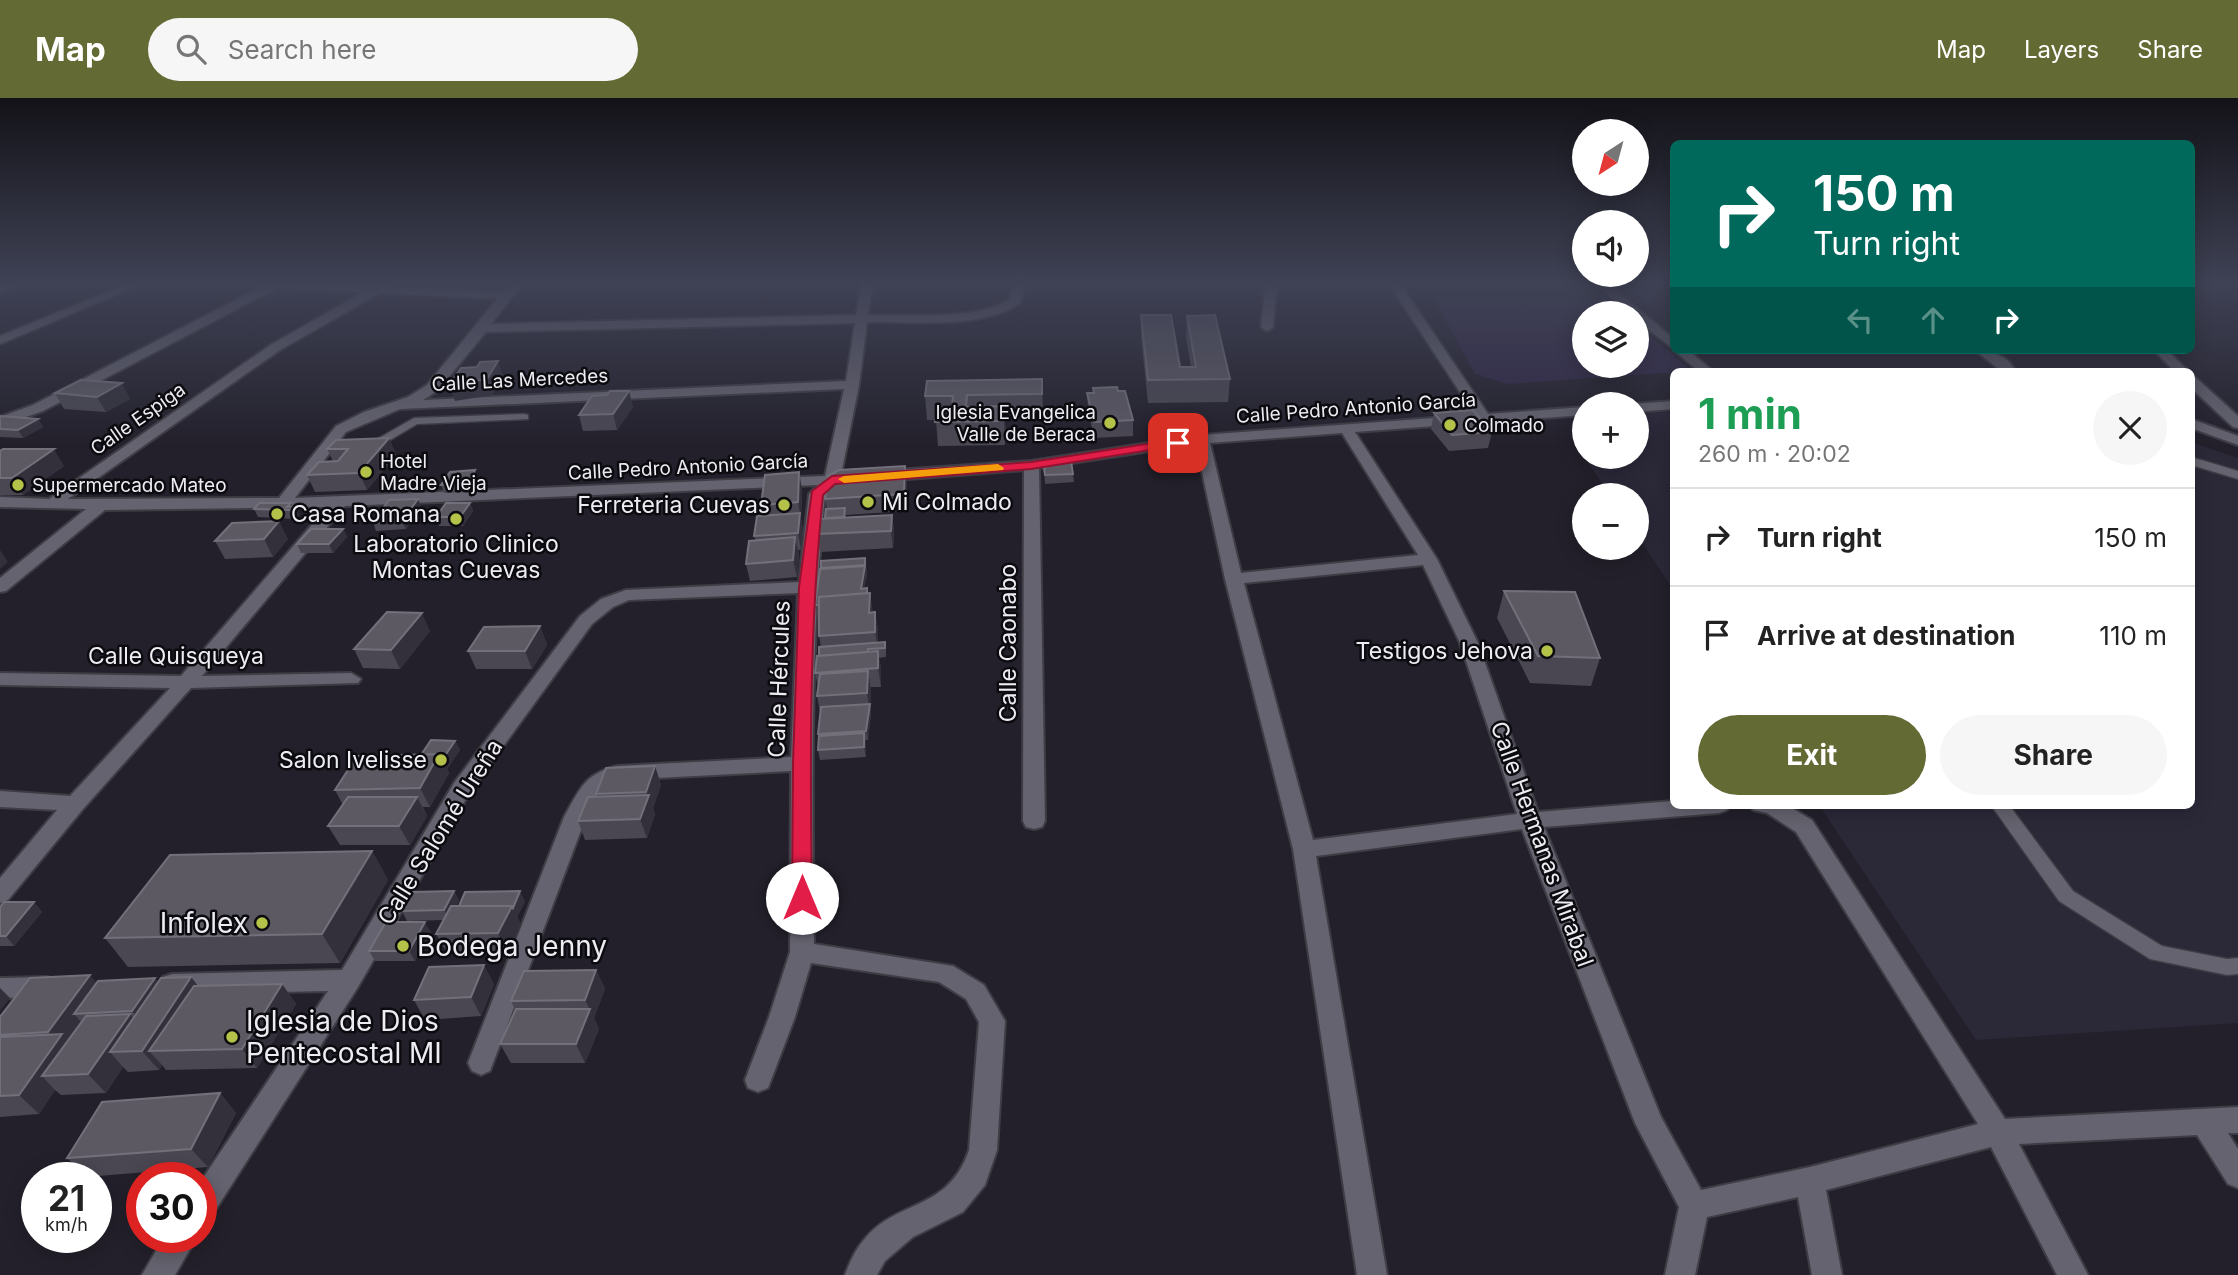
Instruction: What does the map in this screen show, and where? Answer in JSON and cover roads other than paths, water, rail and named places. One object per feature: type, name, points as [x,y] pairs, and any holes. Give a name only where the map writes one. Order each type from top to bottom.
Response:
[{"type":"street","points":[[0,422],[38,408],[174,337]]},
{"type":"street","name":"Calle Espiga","points":[[53,503],[236,374],[298,337]]},
{"type":"street","points":[[282,504],[329,453],[341,429],[369,415],[399,405],[432,387],[474,337]]},
{"type":"street","name":"Calle Hércules","points":[[758,1080],[782,1017],[802,952],[801,763],[807,587],[817,494],[832,480],[859,337]]},
{"type":"street","points":[[1430,337],[1484,418]]},
{"type":"street","points":[[1685,354],[1702,368]]},
{"type":"street","points":[[1987,354],[2009,368]]},
{"type":"street","points":[[2164,354],[2178,368]]},
{"type":"street","name":"Calle Las Mercedes","points":[[399,405],[852,385]]},
{"type":"street","points":[[2195,385],[2238,424]]},
{"type":"street","points":[[1649,407],[1670,405]]},
{"type":"street","name":"Calle Pedro Antonio García","points":[[0,502],[101,505],[282,504],[832,480],[1031,466],[1202,439],[1572,412]]},
{"type":"street","points":[[2195,425],[2238,441]]},
{"type":"street","name":"Calle Hermanas Mirabal","points":[[1345,427],[1429,559],[1469,643],[1530,820],[1649,1123],[1694,1206]]},
{"type":"street","points":[[1202,439],[1234,579],[1304,849],[1372,1275]]},
{"type":"street","name":"Calle Caonabo","points":[[1031,466],[1034,821]]},
{"type":"street","points":[[0,894],[75,804],[186,682],[340,502]]},
{"type":"street","points":[[0,587],[101,505]]},
{"type":"street","points":[[1234,579],[1429,559]]},
{"type":"street","name":"Calle Salomé Ureña","points":[[217,1182],[349,980],[462,788],[586,620],[607,603],[626,595],[807,587]]},
{"type":"street","name":"Calle Quisqueya","points":[[0,679],[186,682],[351,679]]},
{"type":"street","points":[[481,1063],[569,831],[592,786],[605,776],[617,773],[801,763]]},
{"type":"street","points":[[0,799],[75,804]]},
{"type":"street","points":[[1304,849],[1530,820],[1670,809]]},
{"type":"street","points":[[1777,809],[1804,826],[1997,1132],[2073,1275]]},
{"type":"street","points":[[802,952],[944,973],[975,992],[992,1021],[983,1150],[975,1175],[953,1202],[902,1227],[874,1250],[860,1275]]},
{"type":"street","points":[[153,985],[349,980]]},
{"type":"street","points":[[0,988],[70,986]]},
{"type":"street","points":[[1680,1275],[1694,1206],[1810,1181],[1997,1132],[2238,1120]]},
{"type":"street","points":[[2204,1121],[2238,1174]]},
{"type":"street","points":[[1810,1181],[1827,1275]]},
{"type":"street","points":[[157,1275],[171,1253]]},
{"type":"lane","points":[[350,452],[363,451],[414,422],[524,417]]},
{"type":"lane","points":[[2195,462],[2238,475]]},
{"type":"lane","points":[[2003,809],[2066,896],[2157,953],[2227,967],[2238,966]]},
{"type":"place","name":"Iglesia Evangelica Valle de Beraca","points":[[1110,423]]},
{"type":"place","name":"Colmado","points":[[1450,425]]},
{"type":"place","name":"Hotel Madre Vieja","points":[[366,472]]},
{"type":"place","name":"Supermercado Mateo","points":[[18,485]]},
{"type":"place","name":"Mi Colmado","points":[[868,502]]},
{"type":"place","name":"Ferreteria Cuevas","points":[[784,505]]},
{"type":"place","name":"Casa Romana","points":[[277,514]]},
{"type":"place","name":"Laboratorio Clinico Montas Cuevas","points":[[456,519]]},
{"type":"place","name":"Testigos Jehova","points":[[1547,651]]},
{"type":"place","name":"Salon Ivelisse","points":[[441,760]]},
{"type":"place","name":"Infolex","points":[[262,923]]},
{"type":"place","name":"Bodega Jenny","points":[[403,946]]},
{"type":"place","name":"Iglesia de Dios Pentecostal MI","points":[[232,1037]]}]
